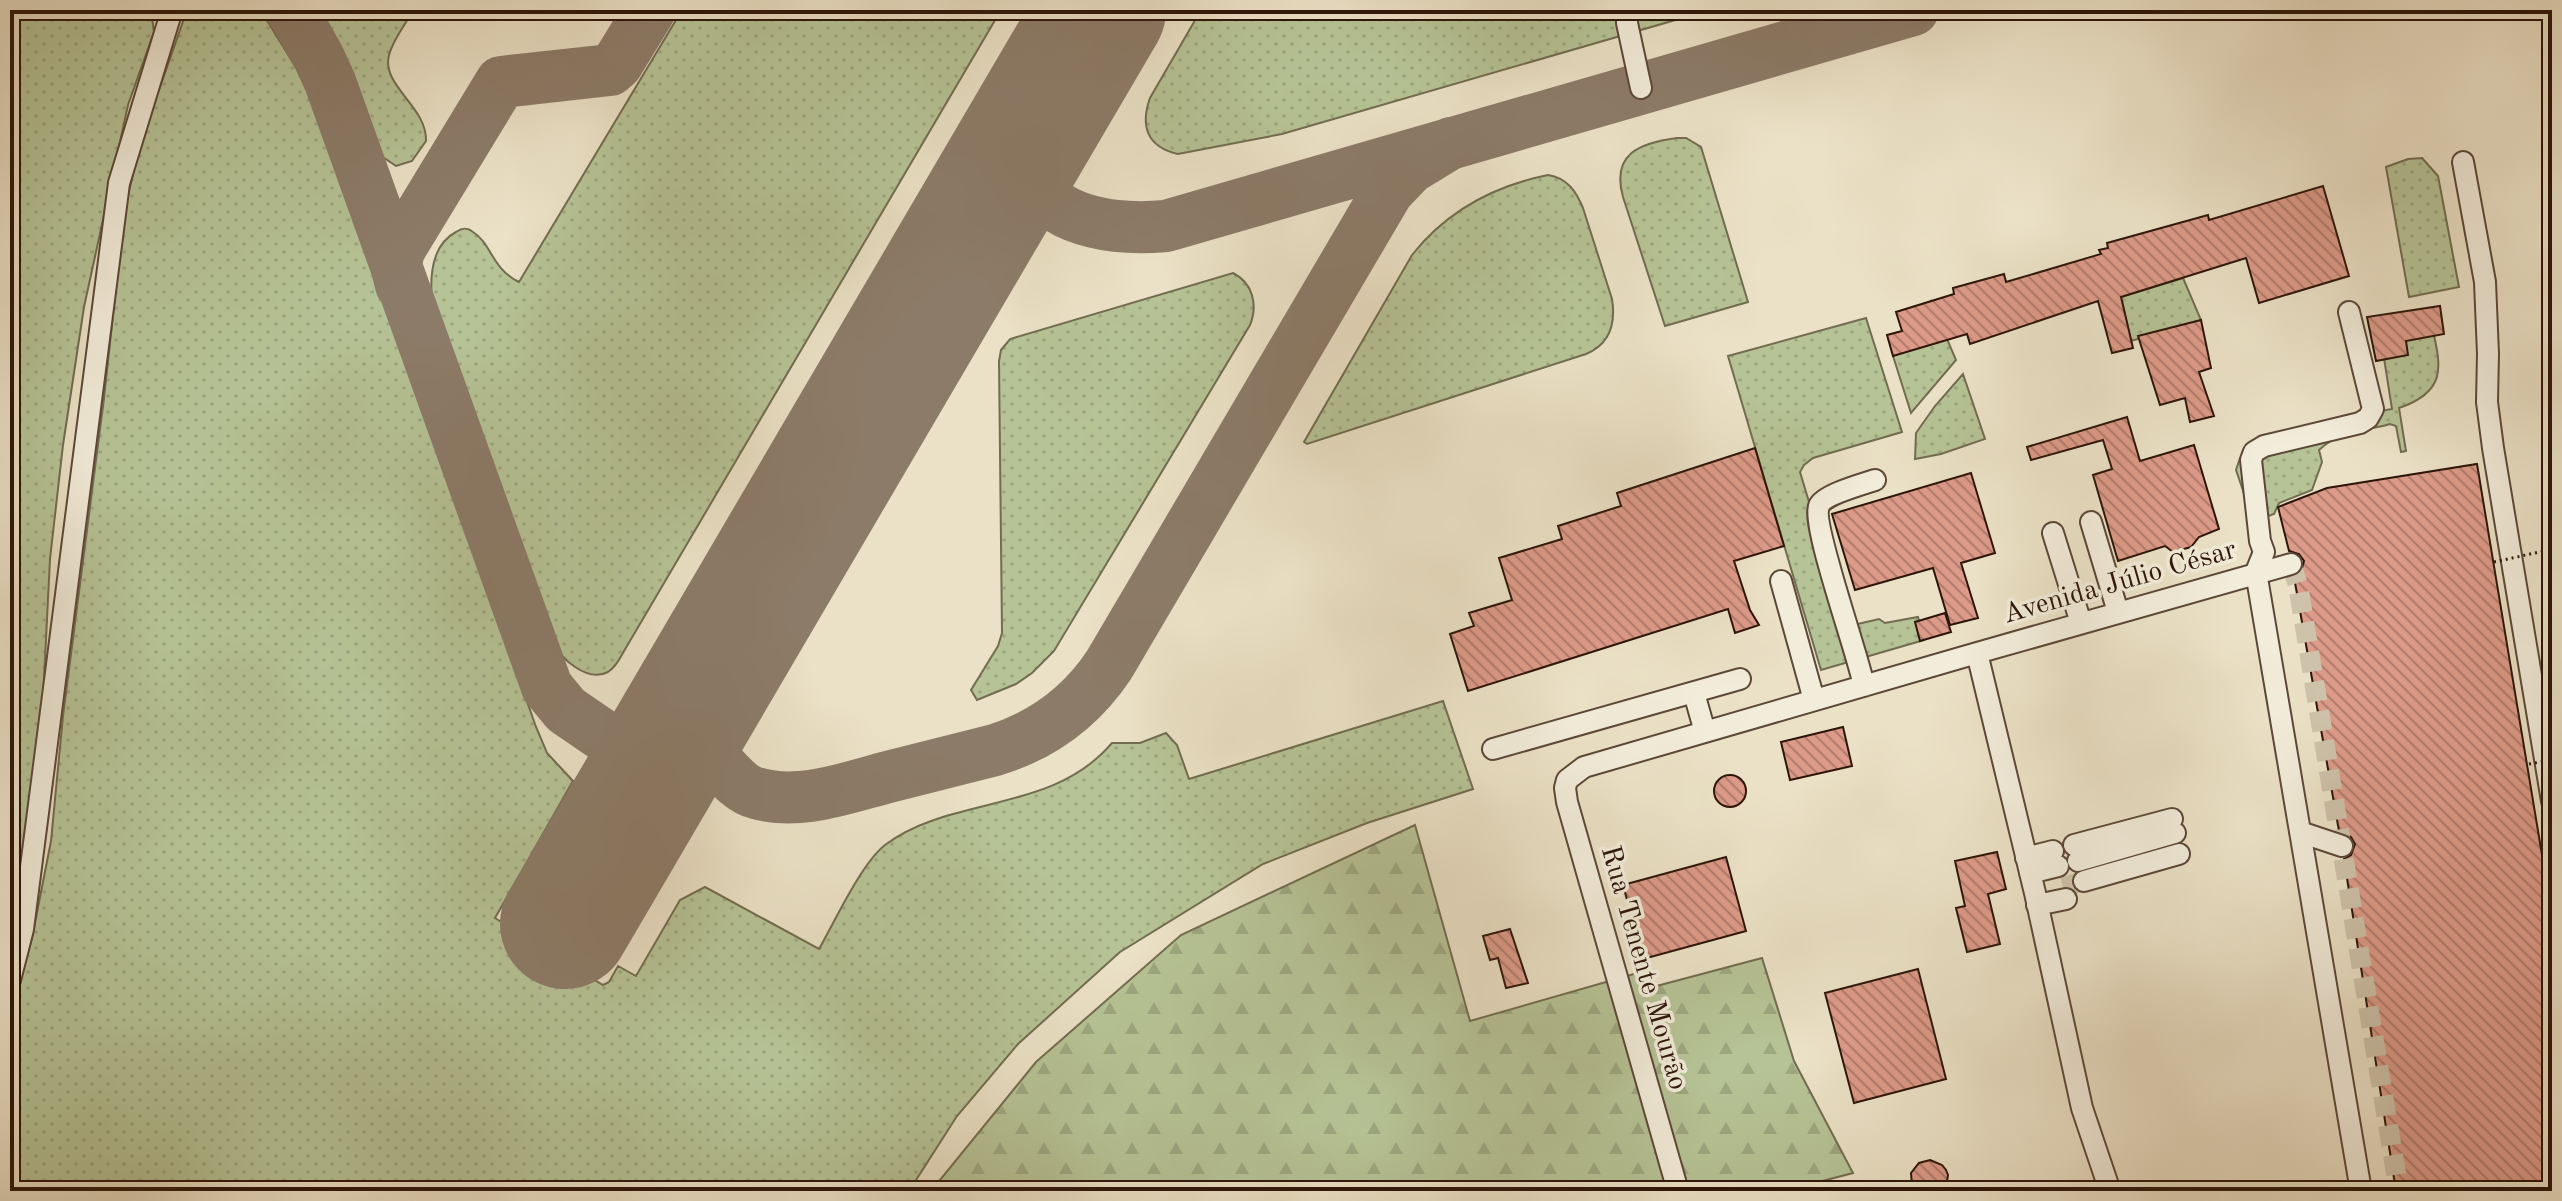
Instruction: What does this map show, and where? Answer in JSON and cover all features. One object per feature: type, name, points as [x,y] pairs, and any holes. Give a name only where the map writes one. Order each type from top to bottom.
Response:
[{"type":"street","points":[[10,980],[23,929],[119,183],[172,10]]},
{"type":"street","points":[[1627,10],[1641,88]]},
{"type":"street","points":[[2463,162],[2485,282],[2487,402],[2493,448],[2552,801]]},
{"type":"street","points":[[2256,572],[2264,552],[2260,541],[2251,460],[2254,452],[2264,446],[2360,423],[2368,418],[2373,409],[2349,312]]},
{"type":"street","points":[[1864,686],[1859,659],[1819,530],[1818,507],[1824,499],[1875,480]]},
{"type":"street","points":[[2091,522],[2118,612]]},
{"type":"street","points":[[2053,533],[2081,623]]},
{"type":"street","points":[[2256,572],[2291,564]]},
{"type":"street","name":"Avenida Júlio César","points":[[2110,1191],[2082,1108],[1977,653],[2256,572],[2361,1191]]},
{"type":"street","points":[[1781,581],[1814,700]]},
{"type":"street","points":[[1694,693],[1705,732],[1977,653]]},
{"type":"street","points":[[1934,664],[1963,671],[1987,693]]},
{"type":"street","points":[[1493,749],[1740,679]]},
{"type":"street","name":"Rua Tenente Mourão","points":[[1678,1191],[1565,788],[1567,780],[1584,767],[1705,732]]},
{"type":"street","points":[[2076,853],[2174,826]]},
{"type":"street","points":[[2300,832],[2342,846]]},
{"type":"street","points":[[2055,858],[2032,882],[2065,893]]},
{"type":"street","points":[[2085,887],[2181,860]]},
{"type":"path","points":[[2494,562],[2544,551],[2552,540]]},
{"type":"path","points":[[2529,764],[2552,760]]},
{"type":"path","points":[[2547,882],[2552,876]]},
{"type":"green space","points":[[10,10],[142,10],[152,17],[154,32],[128,105],[84,307],[50,559],[43,699],[24,846],[10,913]]},
{"type":"green space","points":[[187,10],[257,10],[268,22],[308,87],[536,727],[547,753],[573,781],[495,918],[603,985],[609,982],[618,966],[636,976],[680,900],[705,887],[819,949],[858,879],[885,845],[911,829],[940,818],[1060,782],[1088,766],[1112,743],[1140,743],[1166,733],[1177,745],[1189,779],[1443,701],[1473,789],[1367,823],[1263,864],[1120,952],[1018,1044],[957,1116],[909,1191],[10,1191],[10,1013],[32,938],[51,841],[63,716],[124,214],[139,147]]},
{"type":"green space","points":[[321,10],[414,10],[393,44],[388,66],[397,87],[420,117],[424,129],[426,141],[412,161],[396,166],[374,151],[332,32]]},
{"type":"green space","points":[[682,10],[1001,10],[619,660],[608,672],[592,674],[575,667],[561,655],[552,641],[435,318],[432,270],[435,258],[447,239],[467,229],[479,237],[503,270],[519,282]]},
{"type":"green space","points":[[1201,10],[1710,10],[1282,134],[1178,154],[1167,151],[1153,141],[1146,126],[1147,108]]},
{"type":"green space","points":[[1686,138],[1701,147],[1748,302],[1665,326],[1620,182],[1621,170],[1631,153],[1651,143]]},
{"type":"green space","points":[[2422,158],[2438,176],[2459,287],[2409,297],[2386,167],[2408,159]]},
{"type":"green space","points":[[1548,175],[1566,182],[1580,202],[1612,299],[1612,325],[1601,345],[1586,354],[1307,444],[1304,442],[1412,255],[1425,240],[1472,203],[1509,186]]},
{"type":"green space","points":[[1233,273],[1240,277],[1252,295],[1254,310],[1250,325],[1054,651],[1016,684],[977,700],[971,690],[998,646],[1002,633],[1001,350],[1010,339]]},
{"type":"green space","points":[[2183,278],[2201,320],[2131,341],[2121,297]]},
{"type":"green space","points":[[1931,301],[1956,360],[1911,413],[1893,356]]},
{"type":"green space","points":[[1866,318],[1902,432],[1813,458],[1800,472],[1849,626],[1879,619],[1885,623],[1918,617],[1924,640],[1821,670],[1728,356]]},
{"type":"green space","points":[[2432,327],[2438,355],[2437,377],[2425,394],[2399,408],[2406,451],[2401,452],[2396,426],[2390,424],[2337,437],[2319,450],[2322,462],[2312,490],[2279,503],[2274,514],[2263,518],[2250,511],[2236,470],[2240,458],[2249,455],[2259,458],[2302,447],[2342,418],[2392,409],[2383,352],[2394,337]]},
{"type":"green space","points":[[1963,374],[1985,439],[1915,459],[1916,433]]},
{"type":"green space","points":[[1415,825],[1470,1021],[1641,972],[1649,988],[1762,958],[1794,1061],[1853,1173],[1784,1191],[931,1191],[1036,1062],[1181,935]]},
{"type":"building","points":[[2323,186],[2349,276],[2259,303],[2246,258],[2121,297],[2133,348],[2112,353],[2098,301],[1970,344],[1967,334],[1893,356],[1887,335],[1902,331],[1896,312],[1954,294],[1953,288],[2004,274],[2006,282],[2101,254],[2099,250],[2108,248],[2107,243],[2208,215],[2209,220]]},
{"type":"building","points":[[2440,306],[2444,334],[2406,341],[2408,355],[2376,361],[2367,317]]},
{"type":"building","points":[[2201,320],[2211,368],[2199,372],[2214,416],[2190,422],[2185,398],[2160,405],[2138,336]]},
{"type":"building","points":[[2127,417],[2140,461],[2194,445],[2219,529],[2199,537],[2191,547],[2173,552],[2165,546],[2118,561],[2093,475],[2112,469],[2103,440],[2031,460],[2027,447]]},
{"type":"building","points":[[1755,448],[1784,546],[1734,561],[1750,610],[1759,625],[1735,633],[1728,609],[1468,691],[1450,634],[1474,626],[1469,613],[1512,600],[1499,558],[1562,539],[1558,526],[1621,506],[1617,493]]},
{"type":"building","points":[[2477,464],[2552,915],[2552,1191],[2396,1191],[2344,859],[2351,855],[2355,844],[2351,837],[2339,831],[2294,577],[2301,572],[2304,561],[2299,554],[2289,551],[2278,507],[2327,488]]},
{"type":"building","points":[[1971,473],[1995,553],[1961,563],[1978,618],[1950,625],[1933,568],[1855,590],[1832,514]]},
{"type":"building","points":[[1945,613],[1951,632],[1920,641],[1915,622]]},
{"type":"building","points":[[1843,727],[1852,766],[1790,780],[1781,742]]},
{"type":"building","points":[[1730,775],[1741,780],[1746,791],[1741,802],[1730,807],[1719,802],[1714,791],[1719,780]]},
{"type":"building","points":[[1997,852],[2006,889],[1988,894],[2000,944],[1967,952],[1956,908],[1965,906],[1955,861]]},
{"type":"building","points":[[1726,857],[1746,931],[1643,959],[1623,885]]},
{"type":"building","points":[[1510,929],[1528,983],[1506,988],[1498,958],[1490,960],[1483,936]]},
{"type":"building","points":[[1918,969],[1946,1079],[1854,1103],[1825,993]]},
{"type":"building","points":[[1930,1160],[1946,1170],[1946,1187],[1943,1191],[1916,1191],[1911,1173],[1919,1163]]},
{"type":"taxiway","points":[[292,10],[330,82],[547,687],[566,710],[655,771]]},
{"type":"taxiway","points":[[401,285],[396,265],[399,250],[501,82],[610,70],[617,64],[650,10]]},
{"type":"taxiway","points":[[1021,147],[1033,183],[1059,208],[1093,222],[1130,227],[1166,226],[1913,10]]},
{"type":"taxiway","points":[[715,668],[706,719],[714,756],[742,786],[772,796],[789,798],[822,794],[995,750],[1013,744],[1060,718],[1086,694],[1109,665],[1388,191],[1410,168],[1451,143]]},
{"type":"runway","points":[[565,924],[1101,10]]},
{"type":"tunnel","points":[[2291,564],[2298,585],[2399,1191]]},
{"type":"tunnel","points":[[2063,887],[2084,881]]}]
